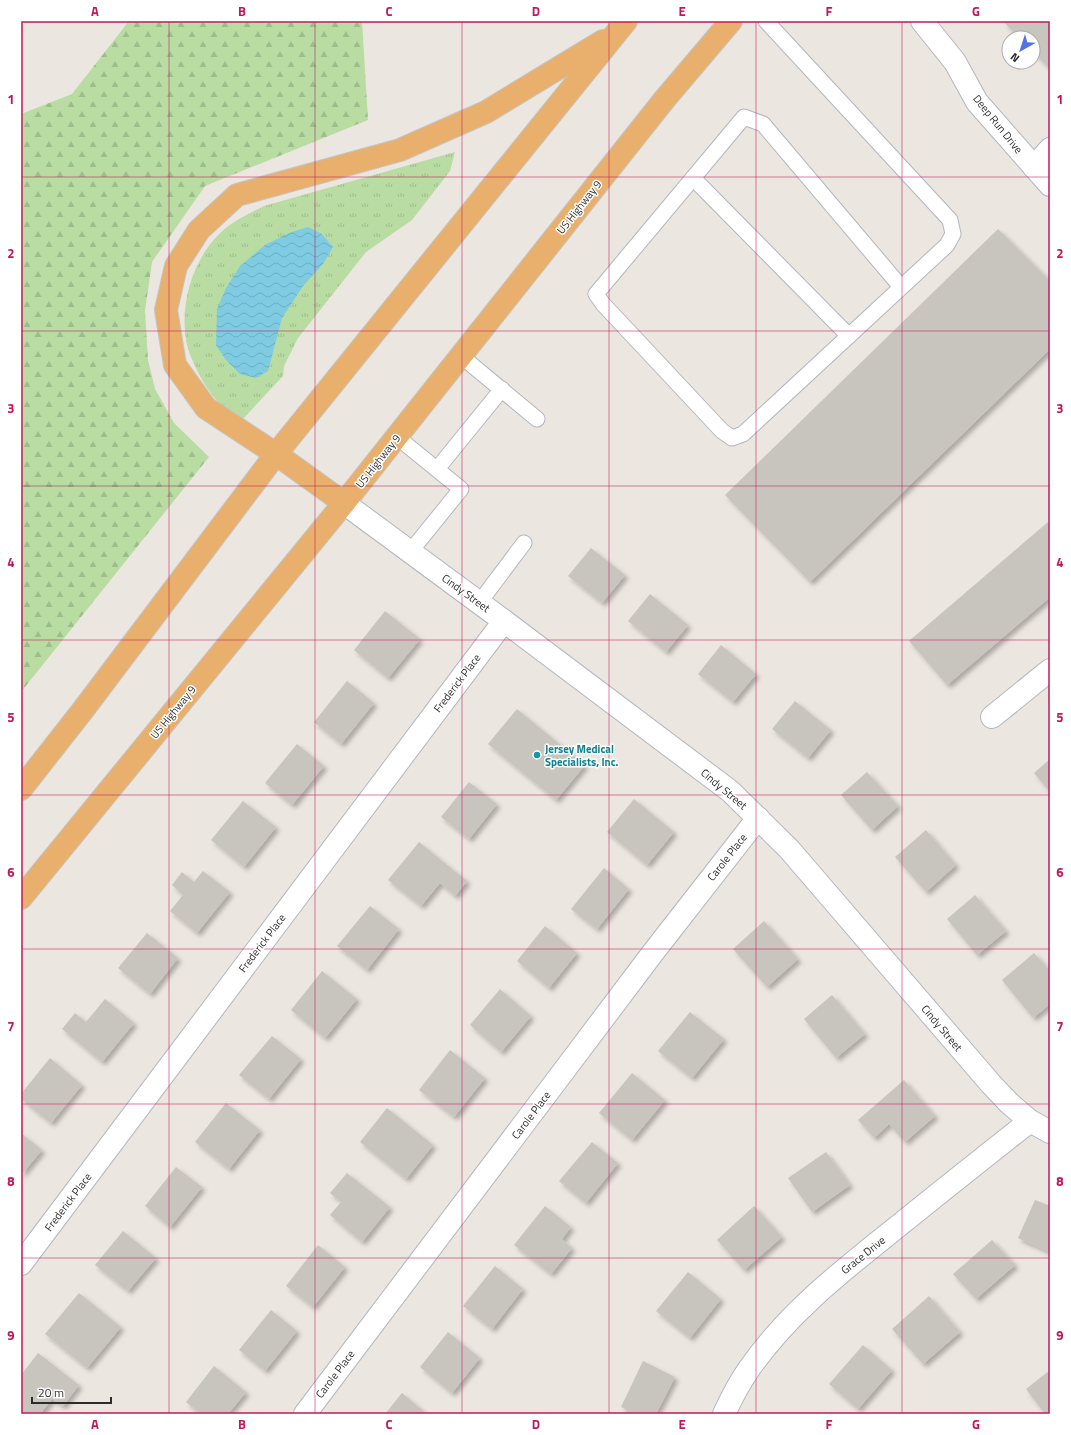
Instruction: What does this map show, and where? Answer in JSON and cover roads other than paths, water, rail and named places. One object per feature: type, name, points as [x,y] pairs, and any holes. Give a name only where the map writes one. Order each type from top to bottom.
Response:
[{"type":"highway","name":"US Highway 9","points":[[21,898],[344,503],[664,100],[731,21]]},
{"type":"highway","points":[[344,503],[276,454],[206,408],[175,365],[166,310],[176,266],[199,230],[237,195],[400,150],[486,112],[621,27]]},
{"type":"highway","points":[[21,789],[83,710],[276,454],[621,27]]},
{"type":"highway","points":[[21,775],[83,710]]},
{"type":"street","name":"Deep Run Drive","points":[[922,21],[955,62],[977,102],[1050,185]]},
{"type":"street","points":[[1034,167],[1050,149]]},
{"type":"street","name":"Cindy Street","points":[[344,503],[479,602],[730,791],[789,849],[982,1074],[1009,1103],[1030,1121],[1050,1132]]},
{"type":"street","name":"Frederick Place","points":[[21,1264],[504,621]]},
{"type":"street","points":[[992,717],[1050,670]]},
{"type":"street","name":"Carole Place","points":[[305,1414],[650,956],[758,818]]},
{"type":"street","name":"Grace Drive","points":[[724,1414],[748,1369],[770,1341],[795,1314],[840,1273],[1030,1121]]},
{"type":"lane","points":[[766,21],[950,220],[953,234],[946,245],[902,287],[743,434],[732,438],[722,431],[603,304],[596,294],[744,117],[763,124],[902,287]]},
{"type":"lane","points":[[693,178],[849,336]]},
{"type":"lane","points":[[461,356],[537,419]]},
{"type":"lane","points":[[437,469],[502,389]]},
{"type":"lane","points":[[397,437],[461,489],[410,552]]},
{"type":"lane","points":[[479,602],[524,543]]},
{"type":"water","points":[[308,227],[322,234],[333,247],[323,264],[303,286],[282,318],[268,371],[256,378],[240,374],[226,360],[216,345],[217,309],[226,288],[240,266],[265,245],[289,233]]},
{"type":"place","name":"Jersey Medical Specialists, Inc.","points":[[537,755]]}]
